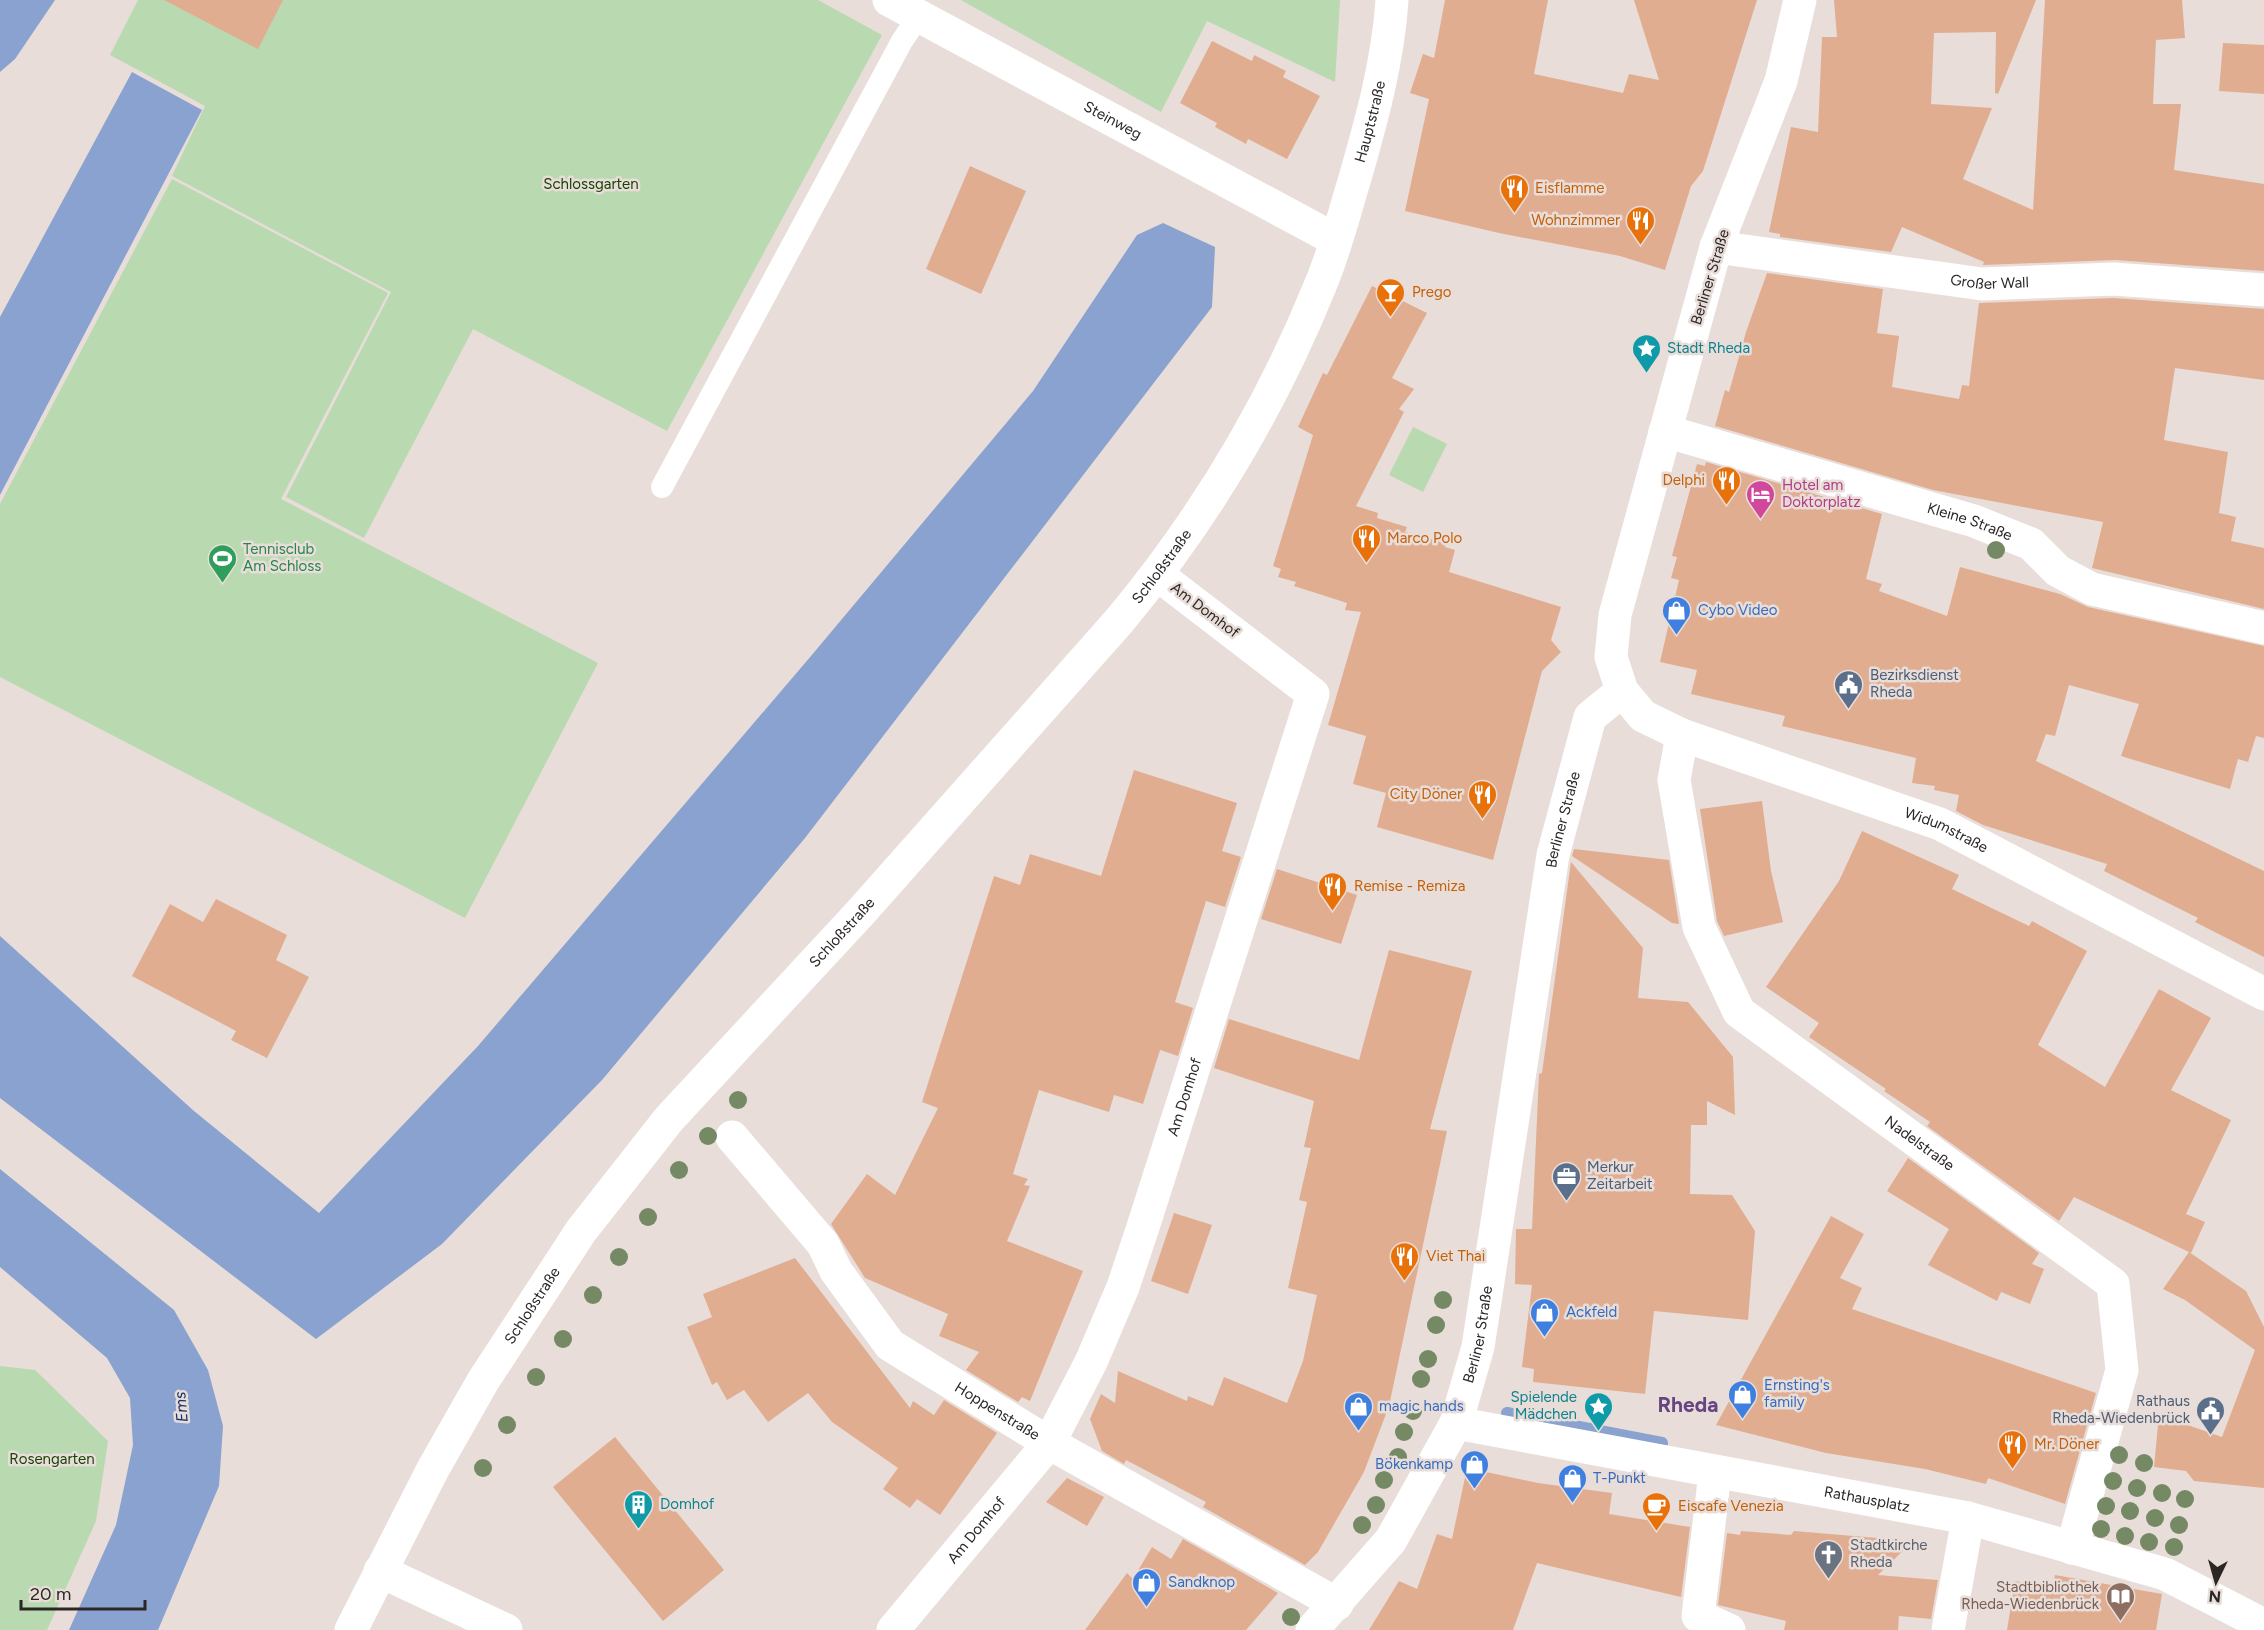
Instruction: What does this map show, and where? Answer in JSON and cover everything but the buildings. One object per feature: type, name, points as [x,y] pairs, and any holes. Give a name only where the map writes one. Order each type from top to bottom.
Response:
[{"type":"street","name":"Steinweg","points":[[888,0],[1336,240]]},
{"type":"street","name":"Hauptstraße","points":[[1336,240],[1371,123],[1383,72],[1392,0]]},
{"type":"street","name":"Berliner Straße","points":[[1312,1630],[1391,1540],[1456,1423],[1478,1347],[1553,855],[1590,717],[1622,691],[1611,657],[1615,615],[1716,247],[1781,81],[1800,0]]},
{"type":"street","name":"Schloßstraße","points":[[351,1630],[433,1469],[483,1381],[581,1231],[669,1119],[1036,717],[1158,575],[1197,519],[1271,395],[1321,284],[1336,240]]},
{"type":"street","name":"Großer Wall","points":[[1716,247],[1982,284],[2114,279],[2264,290]]},
{"type":"street","name":"Kleine Straße","points":[[1665,431],[1974,521],[2031,544],[2058,571],[2092,589],[2264,628]]},
{"type":"street","name":"Am Domhof","points":[[893,1630],[1049,1443],[1091,1362],[1123,1287],[1312,694],[1158,575]]},
{"type":"street","name":"Widumstraße","points":[[1622,691],[1643,716],[1682,735],[1940,824],[2264,994]]},
{"type":"street","name":"Nadelstraße","points":[[1682,735],[1674,780],[1699,927],[1739,1012],[2113,1284],[2122,1370],[2072,1548]]},
{"type":"street","name":"Hoppenstraße","points":[[732,1137],[823,1244],[836,1270],[890,1345],[1049,1443],[1336,1604]]},
{"type":"street","name":"Rathausplatz","points":[[1456,1423],[1715,1473],[1968,1518],[2165,1574],[2264,1624]]},
{"type":"street","points":[[1715,1473],[1698,1616],[1729,1630]]},
{"type":"street","points":[[1948,1630],[1968,1518]]},
{"type":"street","points":[[380,1571],[506,1630]]},
{"type":"lane","points":[[662,487],[902,41],[919,16]]},
{"type":"green space","name":"Schlossgarten","points":[[138,0],[818,0],[882,35],[667,431],[473,329],[364,538],[286,497],[391,292],[172,176],[205,106],[110,55]]},
{"type":"green space","points":[[961,0],[1340,0],[1335,82],[1207,21],[1161,112]]},
{"type":"green space","name":"Tennisclub Am Schloss","points":[[172,179],[388,293],[281,499],[598,663],[465,918],[0,677],[0,504]]},
{"type":"green space","points":[[1413,427],[1447,444],[1423,492],[1389,475]]},
{"type":"green space","name":"Rosengarten","points":[[0,1366],[35,1370],[108,1441],[96,1521],[47,1630],[0,1630]]},
{"type":"water","points":[[0,0],[55,0],[15,59],[0,72]]},
{"type":"water","points":[[132,72],[202,110],[0,495],[0,317]]},
{"type":"water","points":[[1163,223],[1215,247],[1212,307],[805,838],[602,1080],[442,1244],[316,1339],[0,1098],[0,936],[194,1111],[319,1213],[478,1046],[811,656],[1033,391],[1137,235]]},
{"type":"water","name":"Ems","points":[[0,1169],[174,1310],[208,1370],[223,1426],[219,1486],[158,1630],[69,1630],[116,1525],[133,1445],[130,1398],[107,1358],[0,1267]]},
{"type":"waterway","points":[[1507,1413],[1662,1443]]},
{"type":"place","name":"Eisflamme","points":[[1514,214]]},
{"type":"place","name":"Wohnzimmer","points":[[1641,246]]},
{"type":"place","name":"Prego","points":[[1391,318]]},
{"type":"place","name":"Stadt Rheda","points":[[1646,374]]},
{"type":"place","name":"Delphi","points":[[1726,506]]},
{"type":"place","name":"Hotel am Doktorplatz","points":[[1761,520]]},
{"type":"place","name":"Marco Polo","points":[[1366,564]]},
{"type":"place","name":"Tennisclub Am Schloss","points":[[222,584]]},
{"type":"place","name":"Cybo Video","points":[[1677,636]]},
{"type":"place","name":"Bezirksdienst Rheda","points":[[1849,710]]},
{"type":"place","name":"City Döner","points":[[1483,820]]},
{"type":"place","name":"Remise - Remiza","points":[[1333,912]]},
{"type":"place","name":"Merkur Zeitarbeit","points":[[1566,1202]]},
{"type":"place","name":"Viet Thai","points":[[1405,1282]]},
{"type":"place","name":"Ackfeld","points":[[1545,1338]]},
{"type":"place","name":"Ernsting's family","points":[[1743,1420]]},
{"type":"place","name":"magic hands","points":[[1358,1432]]},
{"type":"place","name":"Spielende Mädchen","points":[[1598,1432]]},
{"type":"place","name":"Rathaus Rheda-Wiedenbrück","points":[[2211,1436]]},
{"type":"place","name":"Mr. Döner","points":[[2013,1470]]},
{"type":"place","name":"Bökenkamp","points":[[1474,1490]]},
{"type":"place","name":"T-Punkt","points":[[1572,1504]]},
{"type":"place","name":"Domhof","points":[[639,1530]]},
{"type":"place","name":"Eiscafe Venezia","points":[[1657,1532]]},
{"type":"place","name":"Stadtkirche Rheda","points":[[1829,1580]]},
{"type":"place","name":"Sandknop","points":[[1147,1608]]},
{"type":"place","name":"Stadtbibliothek Rheda-Wiedenbrück","points":[[2120,1622]]},
{"type":"district","name":"Rheda","points":[[1688,1404]]}]
